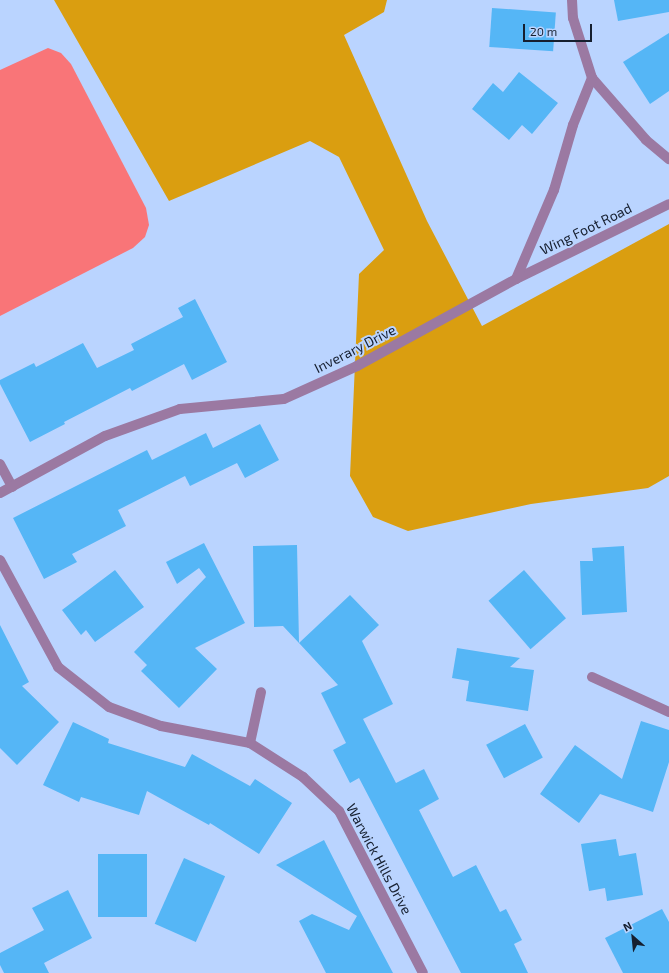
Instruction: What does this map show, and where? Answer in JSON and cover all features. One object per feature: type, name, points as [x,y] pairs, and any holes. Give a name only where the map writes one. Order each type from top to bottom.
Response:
[{"type":"street","points":[[572,0],[573,18],[592,78],[646,140],[669,159]]},
{"type":"street","points":[[516,278],[554,190],[573,125],[592,78]]},
{"type":"street","name":"Wing Foot Road","points":[[516,278],[669,204]]},
{"type":"street","name":"Inverary Drive","points":[[0,493],[106,436],[180,409],[284,399],[357,366],[516,278]]},
{"type":"street","points":[[0,464],[12,487]]},
{"type":"street","name":"Warwick Hills Drive","points":[[0,560],[58,667],[109,707],[161,726],[250,743],[303,776],[339,811],[423,973]]},
{"type":"street","points":[[592,677],[669,712]]},
{"type":"street","points":[[250,743],[261,692]]},
{"type":"shaded area","points":[[54,0],[387,0],[384,12],[344,35],[427,221],[482,326],[669,224],[669,476],[648,488],[531,504],[408,531],[373,517],[350,476],[359,274],[384,250],[339,157],[310,141],[169,201]]},
{"type":"shaded area","points":[[48,48],[61,53],[71,64],[146,208],[149,225],[145,237],[133,248],[0,316],[0,70]]},
{"type":"building","points":[[614,0],[669,0],[669,12],[618,21]]},
{"type":"building","points":[[492,8],[556,12],[553,51],[489,47]]},
{"type":"building","points":[[669,33],[669,91],[650,104],[623,62]]},
{"type":"building","points":[[519,72],[558,103],[532,134],[522,125],[509,140],[472,109],[493,83],[503,92]]},
{"type":"building","points":[[195,299],[227,362],[192,380],[184,364],[132,391],[130,388],[64,422],[65,424],[30,442],[0,384],[0,380],[34,363],[36,367],[83,343],[97,368],[134,350],[131,344],[183,317],[178,308]]},
{"type":"building","points":[[260,424],[279,460],[245,478],[237,463],[190,486],[185,476],[118,510],[126,526],[72,554],[77,562],[44,579],[13,518],[147,450],[152,460],[206,433],[213,448]]},
{"type":"building","points":[[204,543],[245,623],[195,648],[217,669],[179,708],[141,671],[147,665],[134,652],[206,577],[199,568],[177,584],[166,562]]},
{"type":"building","points":[[297,545],[299,643],[283,626],[254,627],[253,546]]},
{"type":"building","points":[[624,546],[627,612],[582,615],[580,561],[593,561],[592,548]]},
{"type":"building","points":[[115,570],[144,607],[95,642],[86,630],[81,635],[62,610]]},
{"type":"building","points":[[524,570],[566,618],[531,649],[489,601]]},
{"type":"building","points":[[350,595],[379,625],[362,641],[393,704],[363,719],[396,783],[424,769],[439,799],[419,810],[453,877],[476,865],[500,912],[506,909],[522,940],[514,944],[528,973],[461,973],[359,778],[350,783],[333,750],[346,743],[321,693],[338,685],[299,643]]},
{"type":"building","points":[[0,625],[29,682],[22,686],[59,722],[17,765],[0,748]]},
{"type":"building","points":[[457,648],[520,658],[510,667],[534,670],[528,711],[466,701],[469,681],[452,678]]},
{"type":"building","points":[[641,721],[669,730],[669,762],[653,812],[600,794],[579,823],[540,794],[575,745],[622,779]]},
{"type":"building","points":[[73,722],[109,739],[108,743],[185,767],[192,754],[250,786],[255,779],[292,803],[259,854],[210,823],[209,825],[147,791],[139,815],[81,797],[79,802],[43,785]]},
{"type":"building","points":[[525,724],[543,758],[504,778],[486,745]]},
{"type":"building","points":[[616,839],[619,856],[636,853],[643,895],[607,901],[605,888],[589,891],[581,844]]},
{"type":"building","points":[[324,840],[393,973],[326,973],[299,921],[312,914],[349,930],[357,916],[276,865]]},
{"type":"building","points":[[98,854],[147,854],[147,917],[98,917]]},
{"type":"building","points":[[184,858],[225,876],[196,942],[155,924]]},
{"type":"building","points":[[68,890],[92,938],[44,963],[49,973],[4,973],[0,965],[0,953],[44,930],[32,908]]},
{"type":"building","points":[[662,909],[669,922],[669,973],[623,973],[605,938]]}]
